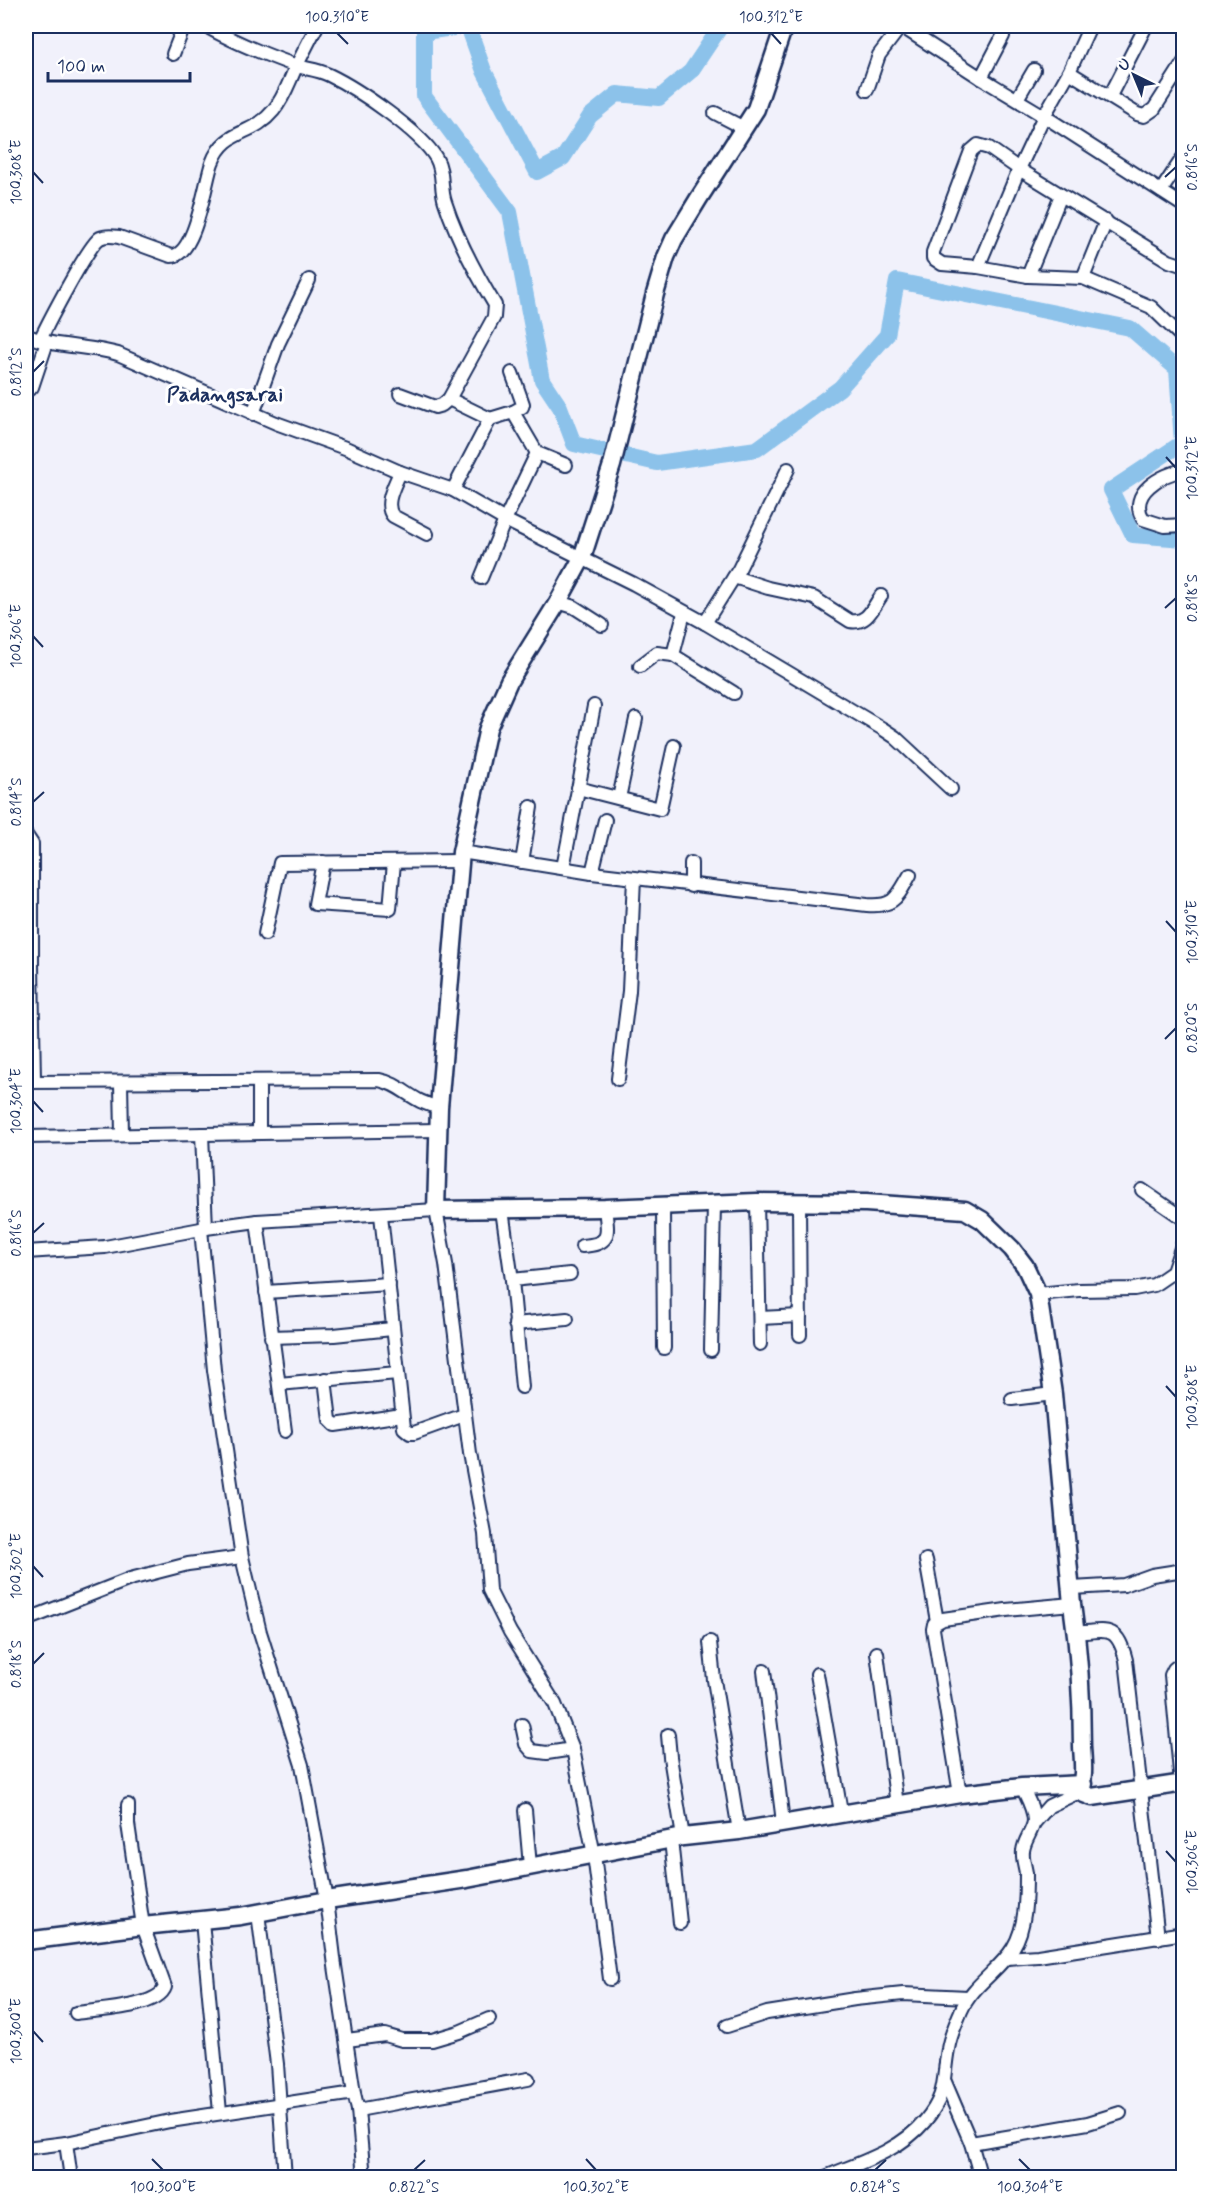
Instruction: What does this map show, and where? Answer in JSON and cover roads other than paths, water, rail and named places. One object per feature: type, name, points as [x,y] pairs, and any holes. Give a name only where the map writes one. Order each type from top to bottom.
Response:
[{"type":"street","points":[[173,54],[184,26]]},
{"type":"street","points":[[206,26],[225,31],[296,66],[312,68],[328,74],[414,133],[425,143],[437,160],[447,206],[468,261],[495,305],[494,317],[449,399],[442,405],[435,407],[400,394]]},
{"type":"street","points":[[26,391],[32,387],[44,341],[89,252],[101,238],[110,235],[171,256],[176,256],[183,251],[196,225],[212,163],[221,145],[268,118],[282,99],[317,26]]},
{"type":"street","points":[[610,1980],[594,1855],[573,1749],[555,1704],[510,1632],[489,1590],[485,1534],[464,1415],[446,1263],[436,1210],[439,1107],[460,857],[482,751],[497,705],[582,558],[612,465],[666,258],[674,239],[744,128],[762,95],[784,26]]},
{"type":"street","points":[[867,90],[879,55],[901,26],[1184,206]]},
{"type":"street","points":[[978,267],[1019,169],[1090,26]]},
{"type":"street","points":[[1110,96],[1146,26]]},
{"type":"street","points":[[981,78],[1003,36]]},
{"type":"street","points":[[1069,72],[1137,114],[1148,114],[1154,109],[1184,62]]},
{"type":"street","points":[[1017,99],[1034,70]]},
{"type":"street","points":[[715,113],[744,128]]},
{"type":"street","points":[[1184,266],[1169,261],[1019,169],[989,148],[978,145],[971,151],[933,252],[933,258],[942,264],[978,267],[1028,276],[1083,278],[1151,308],[1184,339]]},
{"type":"street","points":[[1161,191],[1184,156]]},
{"type":"street","points":[[1028,276],[1061,195]]},
{"type":"street","points":[[1083,278],[1106,221]]},
{"type":"street","points":[[253,414],[278,344],[309,280]]},
{"type":"street","points":[[26,335],[44,341],[118,354],[253,414],[348,449],[400,472],[453,490],[505,520],[634,584],[705,623],[883,729],[895,737],[951,789]]},
{"type":"street","points":[[449,399],[490,419],[519,410],[523,404],[512,373]]},
{"type":"street","points":[[513,412],[537,453],[566,465]]},
{"type":"street","points":[[453,490],[490,419]]},
{"type":"street","points":[[481,578],[505,520],[537,453]]},
{"type":"street","points":[[705,623],[734,577],[788,469]]},
{"type":"street","points":[[1184,470],[1170,473],[1150,486],[1142,495],[1138,505],[1138,512],[1143,519],[1165,526],[1184,525]]},
{"type":"street","points":[[400,472],[389,501],[390,512],[393,516],[427,534]]},
{"type":"street","points":[[734,577],[768,588],[814,598],[850,621],[856,622],[865,620],[880,596]]},
{"type":"street","points":[[558,602],[574,608],[602,626]]},
{"type":"street","points":[[674,655],[684,613]]},
{"type":"street","points":[[640,666],[657,653],[674,655],[734,693]]},
{"type":"street","points":[[563,868],[594,706]]},
{"type":"street","points":[[619,798],[636,719]]},
{"type":"street","points":[[578,788],[660,809],[674,746]]},
{"type":"street","points":[[522,862],[531,807]]},
{"type":"street","points":[[592,873],[605,819]]},
{"type":"street","points":[[26,835],[32,844],[29,965],[30,1081],[379,1080],[389,1083],[422,1104],[439,1107]]},
{"type":"street","points":[[266,934],[280,863],[394,862],[460,857],[522,862],[691,886],[883,906],[897,896],[910,875]]},
{"type":"street","points":[[323,862],[315,904],[390,909],[394,862]]},
{"type":"street","points":[[691,863],[691,886]]},
{"type":"street","points":[[618,1079],[629,991],[634,878]]},
{"type":"street","points":[[259,1081],[260,1132]]},
{"type":"street","points":[[121,1082],[122,1134]]},
{"type":"street","points":[[26,1137],[438,1130]]},
{"type":"street","points":[[202,1134],[203,1229],[214,1370],[242,1557],[260,1632],[302,1765],[327,1900],[334,1966],[358,2110],[364,2178]]},
{"type":"street","points":[[1142,1190],[1184,1219]]},
{"type":"street","points":[[26,1252],[105,1247],[258,1221],[436,1210],[605,1208],[757,1202],[866,1203],[964,1210],[982,1220],[1012,1249],[1032,1278],[1038,1294],[1053,1394],[1076,1633],[1082,1729],[1081,1788]]},
{"type":"street","points":[[757,1202],[760,1344]]},
{"type":"street","points":[[799,1203],[800,1335]]},
{"type":"street","points":[[711,1350],[714,1204]]},
{"type":"street","points":[[663,1206],[664,1348]]},
{"type":"street","points":[[582,1246],[596,1245],[604,1240],[608,1231],[605,1208]]},
{"type":"street","points":[[502,1210],[512,1280],[522,1387]]},
{"type":"street","points":[[381,1215],[404,1428],[410,1433],[464,1415]]},
{"type":"street","points":[[258,1221],[271,1337],[285,1431]]},
{"type":"street","points":[[1038,1294],[1144,1288],[1154,1285],[1173,1272],[1184,1239]]},
{"type":"street","points":[[512,1280],[570,1274]]},
{"type":"street","points":[[266,1292],[389,1284]]},
{"type":"street","points":[[760,1318],[800,1316]]},
{"type":"street","points":[[515,1324],[567,1319]]},
{"type":"street","points":[[271,1337],[334,1335],[392,1329]]},
{"type":"street","points":[[279,1384],[397,1373]]},
{"type":"street","points":[[325,1379],[330,1420],[335,1425],[402,1415]]},
{"type":"street","points":[[1011,1399],[1053,1394]]},
{"type":"street","points":[[26,1620],[130,1579],[188,1564],[242,1557]]},
{"type":"street","points":[[926,1560],[937,1621],[933,1629],[960,1794]]},
{"type":"street","points":[[937,1621],[1006,1610],[1124,1585],[1152,1575],[1184,1570]]},
{"type":"street","points":[[1076,1633],[1106,1630],[1117,1636],[1122,1644],[1142,1790],[1158,1938]]},
{"type":"street","points":[[710,1642],[714,1680],[739,1831]]},
{"type":"street","points":[[877,1653],[897,1805]]},
{"type":"street","points":[[26,1941],[258,1913],[467,1879],[677,1838],[739,1831],[841,1812],[960,1794],[1022,1788],[1081,1788],[1092,1797],[1182,1783],[1171,1675],[1184,1661]]},
{"type":"street","points":[[764,1671],[783,1822]]},
{"type":"street","points":[[818,1674],[841,1812]]},
{"type":"street","points":[[522,1725],[526,1744],[532,1751],[547,1753],[573,1749]]},
{"type":"street","points":[[668,1735],[677,1838],[680,1923]]},
{"type":"street","points":[[1022,1788],[1032,1807],[1034,1823]]},
{"type":"street","points":[[823,2178],[858,2165],[899,2143],[924,2123],[937,2104],[945,2082],[950,2042],[968,1997],[1007,1958],[1023,1928],[1025,1841],[1034,1823],[1049,1806],[1081,1788]]},
{"type":"street","points":[[76,2013],[149,2002],[164,1992],[165,1988],[143,1926],[128,1824],[128,1805]]},
{"type":"street","points":[[525,1810],[530,1866]]},
{"type":"street","points":[[258,1913],[277,2064],[285,2178]]},
{"type":"street","points":[[202,1921],[220,2112]]},
{"type":"street","points":[[1007,1958],[1038,1956],[1184,1933]]},
{"type":"street","points":[[727,2026],[767,2013],[855,1999],[903,1994],[968,1997]]},
{"type":"street","points":[[347,2040],[385,2035],[402,2040],[432,2040],[459,2032],[489,2019]]},
{"type":"street","points":[[358,2110],[528,2079]]},
{"type":"street","points":[[945,2082],[971,2143],[981,2178]]},
{"type":"street","points":[[26,2148],[66,2143],[220,2112],[354,2093]]},
{"type":"street","points":[[971,2143],[1088,2123],[1120,2113]]},
{"type":"street","points":[[66,2143],[71,2178]]},
{"type":"waterway","points":[[721,26],[691,71],[659,98],[617,94],[590,116],[563,158],[537,172],[484,71],[468,26],[424,32],[424,96],[510,212],[542,380],[560,407],[574,444],[657,463],[757,449],[840,388],[887,335],[897,281],[1130,328],[1177,369],[1182,443],[1111,490],[1133,535],[1184,539]]},
{"type":"district","name":"Padangsarai","points":[[225,395]]}]
